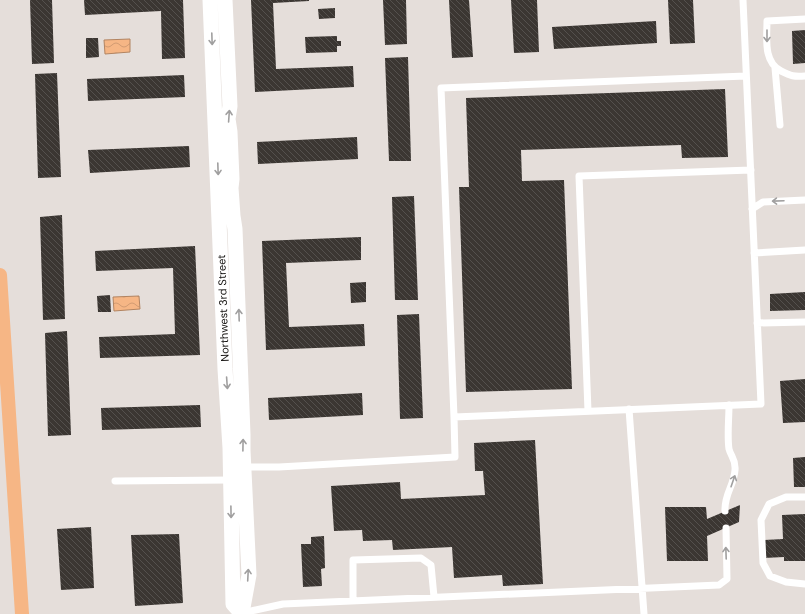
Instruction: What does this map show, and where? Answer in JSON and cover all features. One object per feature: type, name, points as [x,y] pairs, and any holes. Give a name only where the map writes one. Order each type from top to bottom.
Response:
[{"type":"street","name":"Northwest 3rd Street","points":[[210,0],[230,480],[233,604],[239,614]]},
{"type":"street","name":"Northwest 3rd Street","points":[[225,0],[230,106],[228,119],[232,179],[230,188],[235,229],[249,576],[239,614]]},
{"type":"lane","points":[[454,417],[761,404],[743,0]]},
{"type":"lane","points":[[780,125],[775,68],[768,54],[767,21],[805,19]]},
{"type":"lane","points":[[775,68],[793,77],[805,76]]},
{"type":"lane","points":[[244,467],[279,467],[455,457],[441,88],[746,76]]},
{"type":"lane","points":[[588,411],[578,176],[750,170]]},
{"type":"lane","points":[[752,209],[763,202],[805,200]]},
{"type":"lane","points":[[754,253],[805,250]]},
{"type":"lane","points":[[757,323],[805,322]]},
{"type":"lane","points":[[725,512],[725,504],[728,492],[733,484],[736,466],[730,450],[729,405]]},
{"type":"lane","points":[[629,409],[644,614]]},
{"type":"lane","points":[[115,481],[230,480]]},
{"type":"lane","points":[[805,497],[786,497],[769,504],[761,520],[763,563],[770,576],[786,582],[805,584]]},
{"type":"lane","points":[[239,614],[283,604],[719,585],[727,579],[726,528]]},
{"type":"lane","points":[[353,601],[353,560],[421,558],[431,565],[434,597]]},
{"type":"water","points":[[130,39],[130,52],[105,54],[104,40]]},
{"type":"water","points":[[139,296],[140,309],[114,311],[113,297]]},
{"type":"building","points":[[30,0],[52,0],[54,63],[32,64]]},
{"type":"building","points":[[84,0],[183,0],[185,58],[162,59],[161,11],[85,15]]},
{"type":"building","points":[[251,0],[309,0],[273,3],[276,69],[353,66],[354,87],[255,92]]},
{"type":"building","points":[[383,0],[406,0],[407,44],[385,45]]},
{"type":"building","points":[[449,0],[469,0],[473,57],[452,58]]},
{"type":"building","points":[[511,0],[537,0],[539,52],[514,53]]},
{"type":"building","points":[[668,0],[693,0],[695,43],[670,44]]},
{"type":"building","points":[[335,8],[335,18],[319,19],[318,9]]},
{"type":"building","points":[[656,21],[657,43],[554,49],[552,27]]},
{"type":"building","points":[[805,30],[805,63],[793,64],[792,31]]},
{"type":"building","points":[[337,36],[337,41],[341,41],[341,46],[337,46],[337,52],[306,53],[305,37]]},
{"type":"building","points":[[86,38],[98,38],[99,57],[86,58]]},
{"type":"building","points":[[408,57],[411,161],[389,161],[385,58]]},
{"type":"building","points":[[57,73],[61,177],[38,178],[35,74]]},
{"type":"building","points":[[184,75],[185,97],[88,101],[87,79]]},
{"type":"building","points":[[725,89],[728,157],[682,158],[681,145],[521,150],[522,181],[564,180],[572,389],[466,392],[459,187],[469,187],[466,98]]},
{"type":"building","points":[[357,137],[358,159],[258,164],[257,142]]},
{"type":"building","points":[[189,146],[190,167],[90,173],[88,150]]},
{"type":"building","points":[[414,196],[418,300],[395,300],[392,197]]},
{"type":"building","points":[[62,215],[65,319],[43,320],[40,217]]},
{"type":"building","points":[[361,237],[361,260],[286,263],[289,327],[364,324],[365,346],[266,350],[262,241]]},
{"type":"building","points":[[195,246],[200,355],[100,358],[99,337],[175,334],[173,268],[96,271],[95,251]]},
{"type":"building","points":[[366,282],[366,302],[351,303],[350,283]]},
{"type":"building","points":[[805,292],[805,310],[770,311],[770,294]]},
{"type":"building","points":[[110,295],[111,312],[98,312],[97,296]]},
{"type":"building","points":[[419,314],[423,418],[400,419],[397,315]]},
{"type":"building","points":[[67,331],[71,435],[48,436],[45,333]]},
{"type":"building","points":[[805,379],[805,422],[783,423],[780,381]]},
{"type":"building","points":[[362,393],[363,415],[269,420],[268,398]]},
{"type":"building","points":[[200,405],[201,427],[102,430],[101,408]]},
{"type":"building","points":[[535,440],[543,584],[503,586],[502,575],[454,578],[452,547],[393,550],[392,540],[363,541],[362,530],[334,531],[331,486],[400,482],[401,499],[485,495],[483,471],[475,471],[474,443]]},
{"type":"building","points":[[805,457],[805,487],[794,487],[793,458]]},
{"type":"building","points":[[740,505],[739,522],[707,536],[708,561],[667,561],[665,507],[706,507],[707,519]]},
{"type":"building","points":[[805,514],[805,561],[784,561],[784,557],[764,558],[764,540],[783,539],[782,515]]},
{"type":"building","points":[[91,527],[94,588],[61,590],[57,529]]},
{"type":"building","points":[[179,534],[183,603],[135,606],[131,535]]},
{"type":"building","points":[[324,536],[325,568],[321,569],[322,586],[303,587],[301,544],[311,544],[311,537]]},
{"type":"waterway","points":[[0,275],[22,614]]}]
